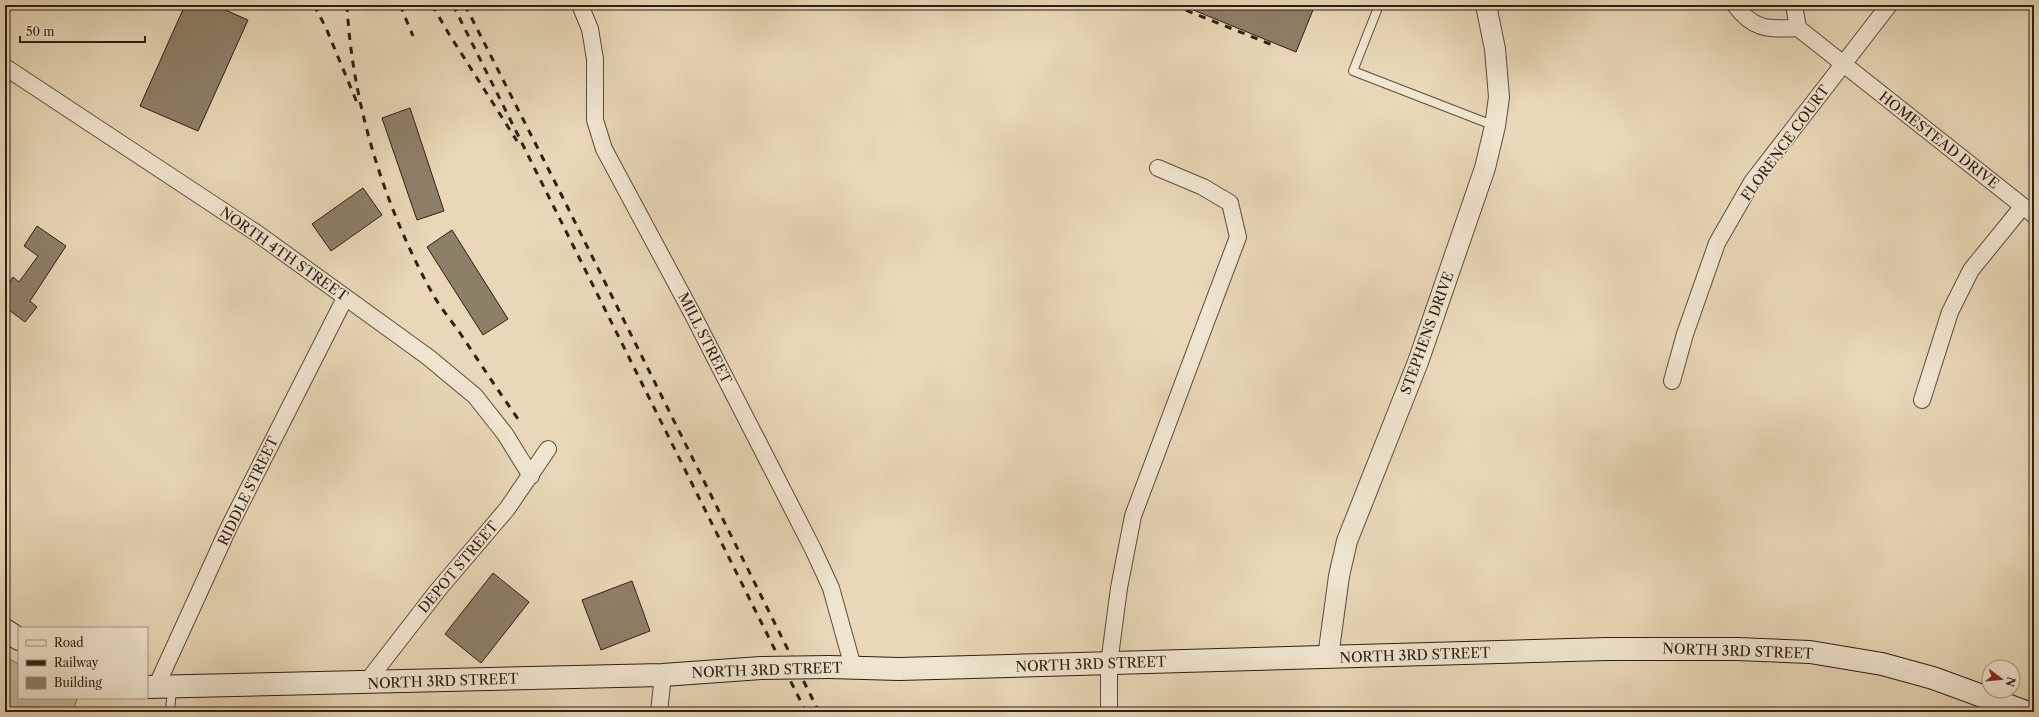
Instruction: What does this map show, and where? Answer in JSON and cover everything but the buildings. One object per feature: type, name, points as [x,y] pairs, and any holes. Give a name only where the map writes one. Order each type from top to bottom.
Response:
[{"type":"main road","points":[[5,630],[18,638]]},
{"type":"main road","name":"NORTH 3RD STREET","points":[[158,687],[662,675],[761,668],[853,667],[899,669],[1608,649],[1737,649],[1810,652],[1882,664],[1933,678],[2026,712]]},
{"type":"street","name":"MILL STREET","points":[[580,5],[590,29],[595,59],[596,120],[604,149],[692,313],[813,549],[831,588],[853,667]]},
{"type":"street","name":"STEPHENS DRIVE","points":[[1328,657],[1339,576],[1347,541],[1418,362],[1485,168],[1495,126],[1499,97],[1495,49],[1486,5]]},
{"type":"street","points":[[1735,5],[1744,18],[1768,29],[1798,28],[1794,5]]},
{"type":"street","name":"FLORENCE COURT","points":[[1672,381],[1685,334],[1717,242],[1752,182],[1889,5]]},
{"type":"street","name":"HOMESTEAD DRIVE","points":[[1798,28],[2029,211]]},
{"type":"street","name":"NORTH 4TH STREET","points":[[5,67],[258,234],[345,298],[428,356],[475,396],[505,434],[531,476]]},
{"type":"street","points":[[1109,712],[1109,664],[1119,588],[1133,516],[1238,237],[1230,203],[1203,187],[1158,168]]},
{"type":"street","points":[[1922,400],[1950,312],[1970,270],[2029,211]]},
{"type":"street","name":"RIDDLE STREET","points":[[158,687],[229,527],[345,298]]},
{"type":"street","name":"DEPOT STREET","points":[[366,683],[438,590],[507,509],[548,449]]},
{"type":"street","points":[[659,712],[662,675]]},
{"type":"lane","points":[[1379,5],[1354,71],[1495,126]]},
{"type":"lane","points":[[158,687],[170,712]]},
{"type":"shaded area","points":[[5,657],[18,664],[18,699],[77,699],[74,708],[136,710],[224,708],[223,712],[5,712]]},
{"type":"railway","points":[[314,5],[326,28],[358,105]]},
{"type":"railway","points":[[347,5],[350,42],[363,116],[385,189],[399,224],[434,297],[518,419]]},
{"type":"railway","points":[[400,5],[413,36]]},
{"type":"railway","points":[[432,5],[517,141]]},
{"type":"railway","points":[[453,5],[806,712]]},
{"type":"railway","points":[[465,5],[559,190],[819,712]]},
{"type":"railway","points":[[1173,5],[1275,46]]}]
